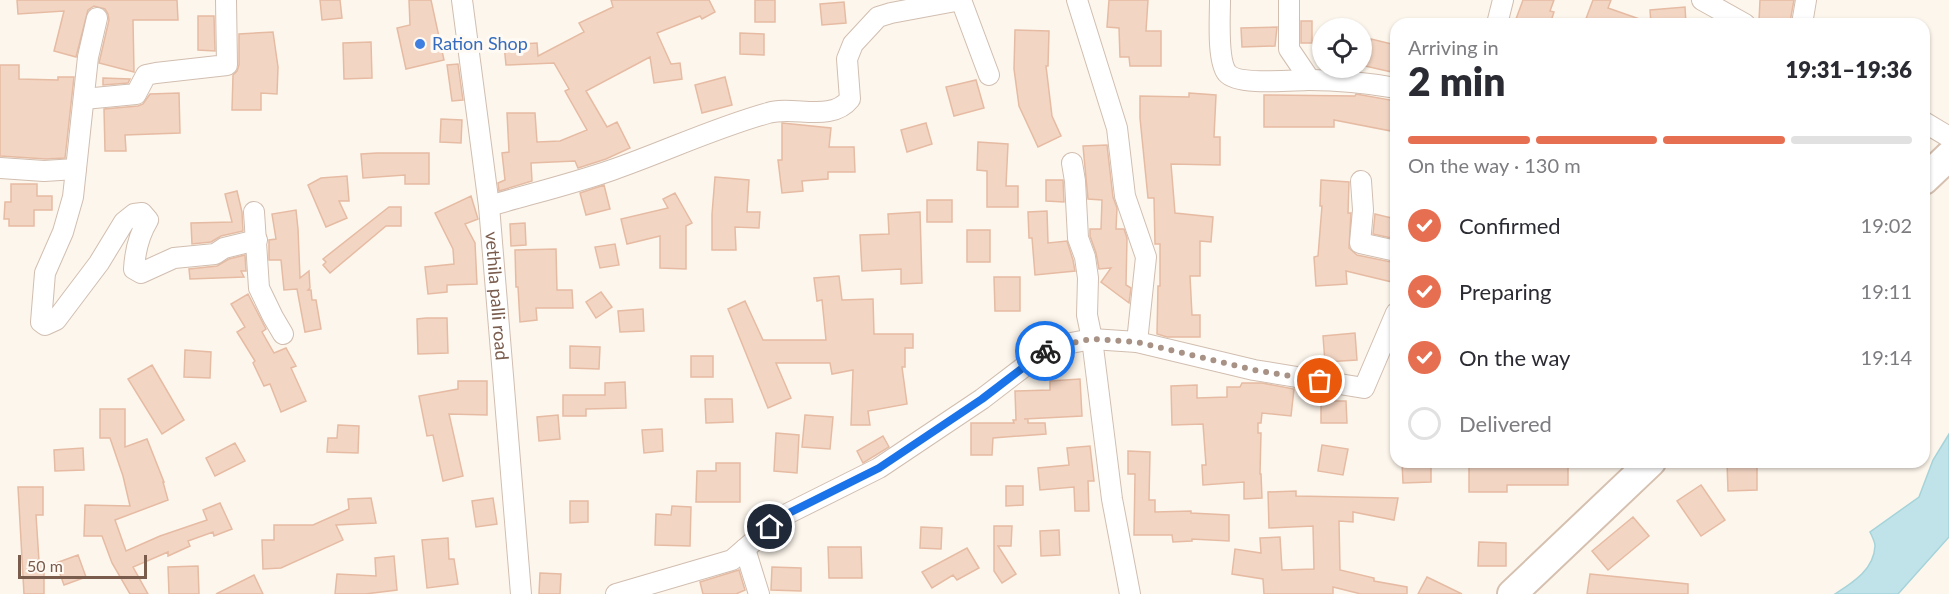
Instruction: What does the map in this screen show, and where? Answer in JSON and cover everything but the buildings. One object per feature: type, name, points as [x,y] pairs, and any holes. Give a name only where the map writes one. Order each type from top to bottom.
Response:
[{"type":"street","points":[[84,99],[136,94],[146,75],[227,65],[226,0]]},
{"type":"street","name":"vethila palli road","points":[[462,0],[489,207],[521,594]]},
{"type":"street","points":[[489,207],[613,170],[737,122],[772,112],[827,112],[844,107],[850,99],[847,59],[854,44],[878,17],[891,13],[961,0],[989,75]]},
{"type":"street","points":[[1077,0],[1117,128],[1125,196],[1146,257],[1137,342]]},
{"type":"street","points":[[1220,0],[1222,61],[1232,77],[1254,81],[1310,80],[1390,87]]},
{"type":"street","points":[[1289,0],[1289,50],[1310,80]]},
{"type":"street","points":[[1498,18],[1503,0]]},
{"type":"street","points":[[1702,0],[1734,18]]},
{"type":"street","points":[[1803,18],[1806,0]]},
{"type":"street","points":[[97,18],[88,57],[73,196],[63,232],[45,273],[41,322],[45,325],[56,320],[99,263],[124,222],[134,214],[142,213],[148,220],[139,239],[135,258],[134,269],[141,273],[174,258],[216,254],[224,248],[256,240]]},
{"type":"street","points":[[1930,126],[1949,137]]},
{"type":"street","points":[[1930,174],[1949,156]]},
{"type":"street","points":[[1072,163],[1078,238],[1085,257],[1088,278],[1087,315],[1112,499],[1130,594]]},
{"type":"street","points":[[0,168],[44,171],[76,169]]},
{"type":"street","points":[[1361,181],[1363,210],[1360,243],[1390,250]]},
{"type":"street","points":[[254,212],[259,288],[283,334]]},
{"type":"street","points":[[616,594],[732,560],[783,516],[888,462],[982,399],[1050,347],[1092,339],[1137,342],[1254,370],[1364,388],[1390,327]]},
{"type":"street","points":[[1512,594],[1645,468]]},
{"type":"street","points":[[745,549],[759,594]]},
{"type":"water","points":[[1949,434],[1949,537],[1898,594],[1835,594],[1861,575],[1871,562],[1875,546],[1870,532],[1919,497],[1933,460]]},
{"type":"way so far","points":[[1045,351],[1050,347],[1092,339],[1137,342],[1254,370],[1320,381]]},
{"type":"place","name":"Ration Shop","points":[[420,44]]},
{"type":"route","points":[[770,527],[783,516],[879,468],[982,399],[1045,351]]}]
